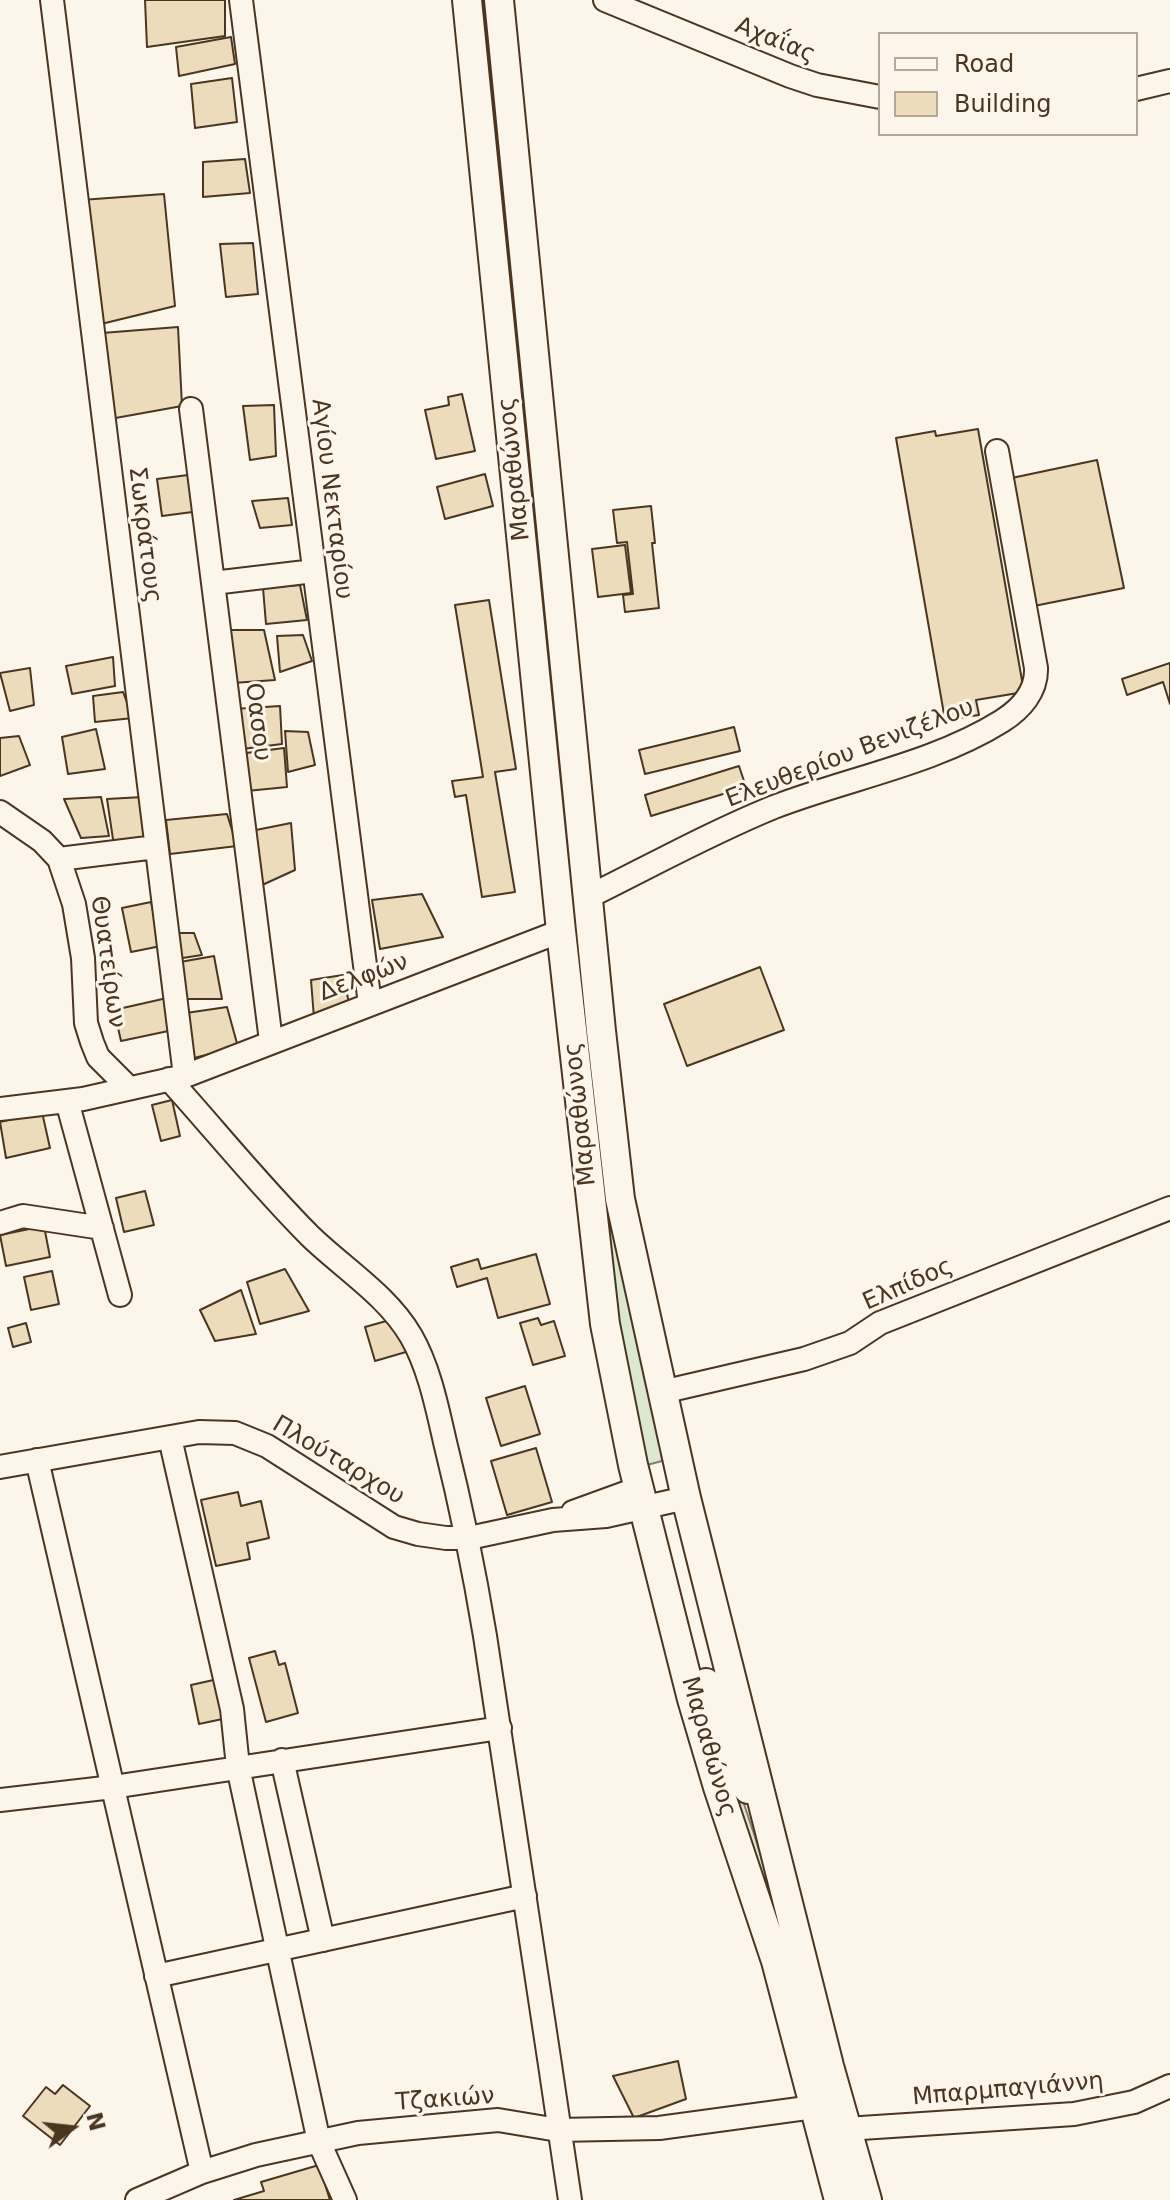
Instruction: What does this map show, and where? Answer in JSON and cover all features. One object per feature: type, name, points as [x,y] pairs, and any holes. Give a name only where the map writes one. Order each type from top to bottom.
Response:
[{"type":"main road","name":"Μαραθώνος","points":[[467,0],[561,931],[600,1290],[616,1385],[770,1828],[846,2129],[867,2200]]},
{"type":"main road","name":"Μαραθώνος","points":[[503,6],[614,1160],[662,1392],[658,1500],[699,1725],[776,1961],[839,2200]]},
{"type":"street","name":"Σωκράτους","points":[[52,0],[156,847],[177,1078]]},
{"type":"street","name":"Αγίου Νεκταρίου","points":[[241,0],[370,1004]]},
{"type":"street","name":"Αχαΐας","points":[[607,1],[790,76],[817,85],[878,97]]},
{"type":"street","points":[[1138,89],[1170,81]]},
{"type":"street","name":"Οασου","points":[[191,409],[271,1041]]},
{"type":"street","name":"Ελευθερίου Βενιζέλου","points":[[588,897],[776,807],[962,744],[1017,709],[1034,686],[1036,668],[997,451]]},
{"type":"street","points":[[213,583],[314,571]]},
{"type":"street","name":"Θυατείρων","points":[[0,812],[42,841],[59,859],[74,904],[83,958],[86,1023],[98,1057],[129,1088]]},
{"type":"street","points":[[59,859],[156,847]]},
{"type":"street","name":"Δελφών","points":[[0,1109],[67,1101],[177,1078],[561,931]]},
{"type":"street","points":[[177,1078],[307,1232],[375,1292],[411,1336],[435,1402],[469,1538],[570,2200]]},
{"type":"street","points":[[67,1101],[120,1295]]},
{"type":"street","name":"Ελπίδος","points":[[662,1392],[804,1359],[850,1343],[880,1323],[1170,1208]]},
{"type":"street","points":[[0,1223],[23,1216],[102,1228]]},
{"type":"street","name":"Πλούταρχου","points":[[0,1467],[214,1431],[246,1435],[394,1527],[430,1537],[469,1538],[553,1520],[606,1516],[658,1500]]},
{"type":"street","points":[[170,1438],[232,1709],[238,1767],[319,2142],[345,2200]]},
{"type":"street","points":[[37,1460],[202,2172]]},
{"type":"street","points":[[0,1800],[113,1787],[500,1728]]},
{"type":"street","points":[[282,1760],[323,1940]]},
{"type":"street","points":[[156,1976],[525,1896]]},
{"type":"street","name":"Μπαρμπαγιάννη","points":[[846,2129],[1074,2114],[1134,2102],[1170,2086]]},
{"type":"street","name":"Τζακιών","points":[[137,2200],[202,2172],[256,2155],[372,2131],[498,2120],[558,2130],[659,2128],[814,2107]]},
{"type":"green space","points":[[598,1158],[602,1158],[621,1270],[661,1439],[662,1461],[647,1465],[622,1355]]},
{"type":"green space","points":[[716,1728],[753,1832],[784,1938],[779,1939],[711,1729]]},
{"type":"building","points":[[145,0],[225,0],[225,36],[147,47]]},
{"type":"building","points":[[231,37],[235,64],[179,76],[176,47]]},
{"type":"building","points":[[232,78],[237,122],[195,128],[191,84]]},
{"type":"building","points":[[245,159],[250,193],[203,197],[203,162]]},
{"type":"building","points":[[164,194],[175,306],[97,325],[81,200]]},
{"type":"building","points":[[253,243],[258,294],[226,297],[220,244]]},
{"type":"building","points":[[178,327],[182,406],[110,419],[102,333]]},
{"type":"building","points":[[462,394],[475,451],[436,459],[425,410],[449,405],[448,397]]},
{"type":"building","points":[[274,405],[276,456],[250,460],[243,406]]},
{"type":"building","points":[[978,429],[1024,692],[976,700],[979,715],[945,720],[896,438],[935,431],[936,436]]},
{"type":"building","points":[[1097,460],[1124,588],[1034,606],[1007,479]]},
{"type":"building","points":[[196,474],[200,511],[162,516],[157,479]]},
{"type":"building","points":[[485,474],[493,506],[445,519],[437,487]]},
{"type":"building","points":[[288,498],[292,525],[260,528],[252,501]]},
{"type":"building","points":[[651,506],[659,608],[625,612],[623,595],[633,594],[627,542],[617,543],[613,510]]},
{"type":"building","points":[[625,545],[631,593],[598,597],[592,549]]},
{"type":"building","points":[[300,585],[307,620],[266,624],[263,588]]},
{"type":"building","points":[[489,600],[516,769],[495,772],[515,892],[482,897],[466,795],[455,797],[452,781],[483,777],[455,605]]},
{"type":"building","points":[[228,630],[264,630],[275,680],[233,683]]},
{"type":"building","points":[[303,635],[312,661],[280,672],[277,636]]},
{"type":"building","points":[[113,657],[115,686],[72,694],[66,666]]},
{"type":"building","points":[[1170,663],[1170,704],[1163,682],[1127,695],[1122,679]]},
{"type":"building","points":[[30,668],[34,705],[10,711],[0,673]]},
{"type":"building","points":[[123,692],[133,718],[95,722],[93,696]]},
{"type":"building","points":[[280,706],[282,744],[242,749],[234,709]]},
{"type":"building","points":[[734,727],[740,751],[645,774],[639,750]]},
{"type":"building","points":[[96,729],[105,769],[68,774],[62,737]]},
{"type":"building","points":[[285,731],[308,732],[315,765],[288,772]]},
{"type":"building","points":[[19,736],[30,765],[0,776],[0,738]]},
{"type":"building","points":[[284,748],[287,787],[247,791],[246,753]]},
{"type":"building","points":[[739,766],[746,787],[651,816],[645,795]]},
{"type":"building","points":[[101,797],[109,836],[81,838],[64,799]]},
{"type":"building","points":[[143,797],[149,839],[114,846],[107,799]]},
{"type":"building","points":[[227,814],[237,846],[170,854],[166,820]]},
{"type":"building","points":[[291,823],[295,870],[260,886],[251,831]]},
{"type":"building","points":[[422,894],[443,937],[380,949],[372,900]]},
{"type":"building","points":[[151,902],[161,946],[131,952],[122,908]]},
{"type":"building","points":[[176,933],[194,933],[202,955],[176,959]]},
{"type":"building","points":[[214,956],[222,999],[186,999],[180,962]]},
{"type":"building","points":[[760,967],[784,1030],[687,1066],[664,1004]]},
{"type":"building","points":[[343,975],[349,1003],[314,1018],[311,980]]},
{"type":"building","points":[[167,998],[173,1030],[121,1041],[114,1010]]},
{"type":"building","points":[[227,1007],[238,1047],[194,1058],[186,1013]]},
{"type":"building","points":[[172,1100],[180,1136],[161,1141],[152,1105]]},
{"type":"building","points":[[42,1112],[50,1148],[6,1158],[0,1122]]},
{"type":"building","points":[[145,1191],[154,1225],[124,1232],[116,1198]]},
{"type":"building","points":[[44,1226],[50,1257],[6,1266],[0,1235]]},
{"type":"building","points":[[536,1254],[550,1304],[498,1318],[487,1278],[457,1287],[451,1267],[478,1259],[481,1269]]},
{"type":"building","points":[[285,1269],[309,1311],[260,1324],[247,1282]]},
{"type":"building","points":[[52,1271],[59,1304],[31,1310],[24,1277]]},
{"type":"building","points":[[241,1290],[256,1334],[215,1341],[200,1310]]},
{"type":"building","points":[[397,1318],[406,1352],[375,1361],[365,1327]]},
{"type":"building","points":[[538,1318],[541,1325],[554,1321],[565,1356],[533,1365],[520,1323]]},
{"type":"building","points":[[26,1323],[31,1342],[13,1347],[8,1328]]},
{"type":"building","points":[[525,1386],[540,1434],[501,1446],[486,1398]]},
{"type":"building","points":[[536,1448],[552,1502],[507,1515],[491,1461]]},
{"type":"building","points":[[238,1492],[241,1506],[261,1501],[269,1538],[247,1543],[250,1559],[216,1566],[201,1500]]},
{"type":"building","points":[[275,1651],[279,1665],[285,1663],[298,1713],[266,1722],[249,1658]]},
{"type":"building","points":[[218,1679],[227,1718],[199,1724],[191,1685]]},
{"type":"building","points":[[678,2061],[686,2099],[634,2118],[613,2076]]},
{"type":"building","points":[[63,2085],[90,2106],[60,2145],[23,2116],[46,2087],[55,2094]]},
{"type":"building","points":[[319,2165],[330,2200],[234,2200],[264,2191],[261,2182]]}]
